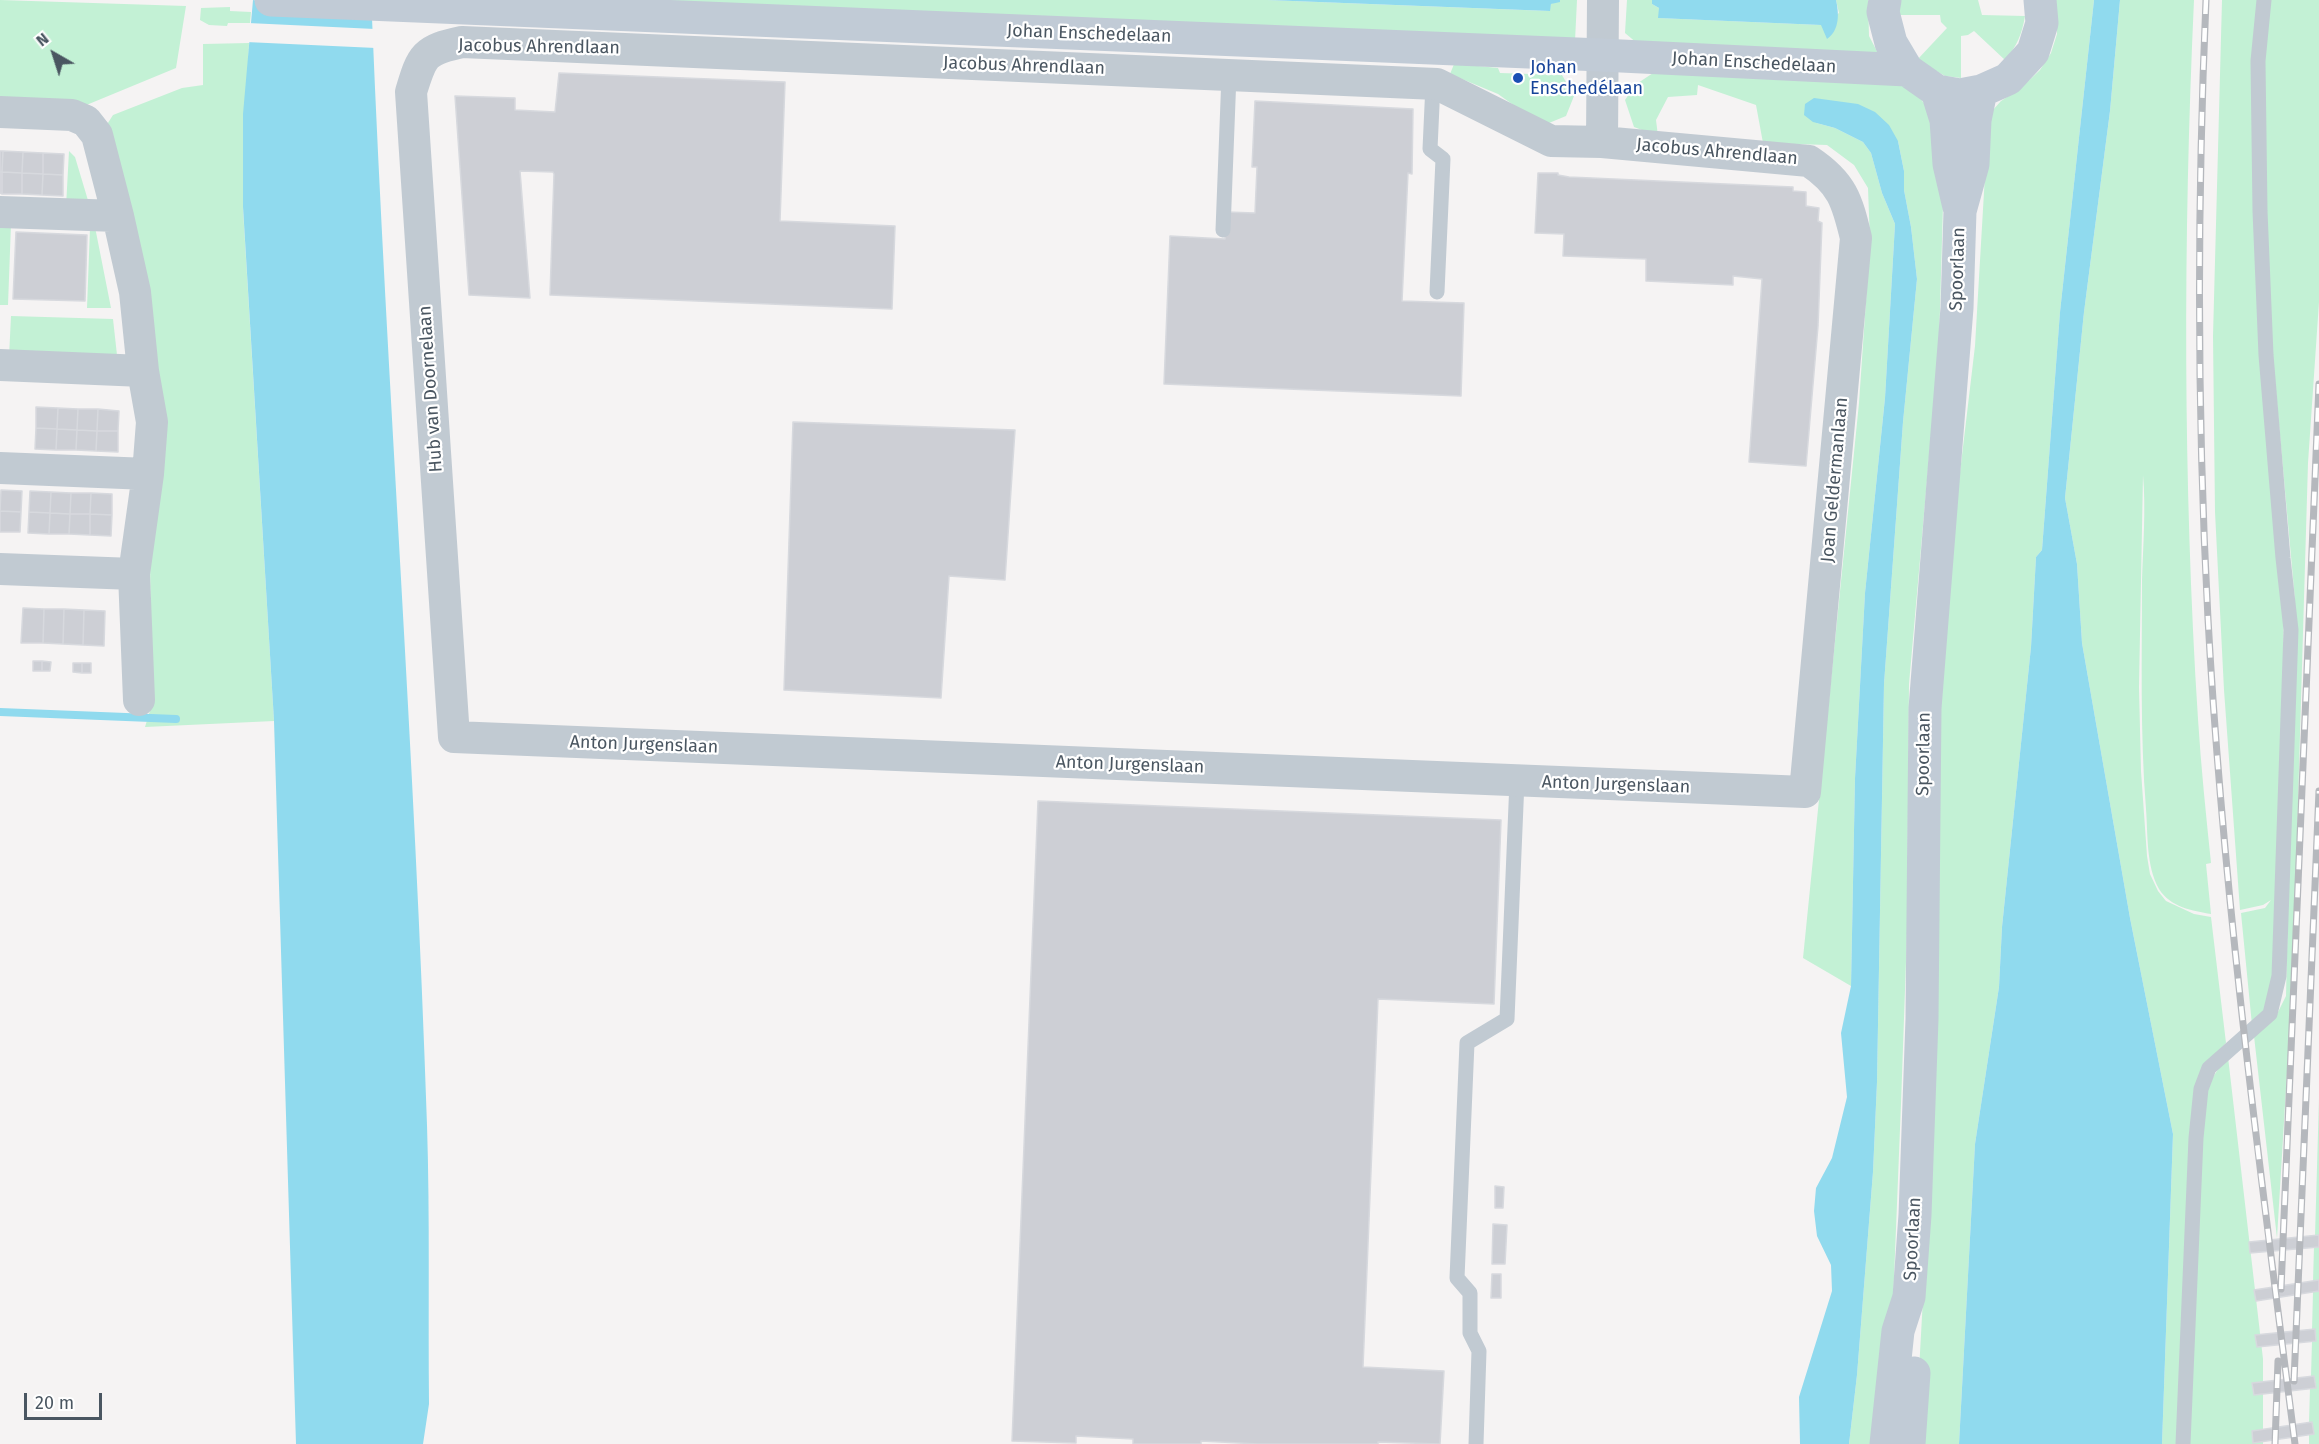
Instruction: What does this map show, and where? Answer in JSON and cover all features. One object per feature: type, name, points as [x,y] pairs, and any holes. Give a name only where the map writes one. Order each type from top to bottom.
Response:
[{"type":"main road","name":"Johan Enschedelaan","points":[[271,0],[1907,70]]},
{"type":"main road","points":[[1885,0],[1883,12],[1891,43],[1907,70],[1937,91],[1960,94],[1982,91],[2008,79],[2033,52],[2042,23],[2040,0]]},
{"type":"main road","name":"Spoorlaan","points":[[1937,91],[1946,120],[1949,164],[1960,211]]},
{"type":"main road","name":"Spoorlaan","points":[[1886,1444],[1898,1331],[1909,1297],[1915,1215],[1922,1019],[1925,708],[1957,308],[1960,211],[1973,164],[1975,120],[1982,91]]},
{"type":"main road","name":"Spoorlaan","points":[[1909,1297],[1917,1328],[1909,1444]]},
{"type":"street","points":[[1602,142],[1603,0]]},
{"type":"street","name":"Jacobus Ahrendlaan","points":[[435,48],[462,42],[1433,84],[1489,109],[1551,141],[1602,142],[1809,160],[1828,174]]},
{"type":"street","name":"Hub van Doornelaan","points":[[435,48],[418,66],[411,92],[454,737]]},
{"type":"street","points":[[0,112],[72,115],[86,121],[97,135],[118,216],[135,292],[143,371],[152,422],[148,474],[134,574],[139,700]]},
{"type":"street","name":"Joan Geldermanlaan","points":[[1805,792],[1856,238],[1847,201],[1828,174]]},
{"type":"street","points":[[0,212],[118,216]]},
{"type":"street","points":[[0,365],[143,371]]},
{"type":"street","points":[[0,468],[148,474]]},
{"type":"street","points":[[0,569],[134,574]]},
{"type":"street","name":"Anton Jurgenslaan","points":[[454,737],[1805,792]]},
{"type":"lane","points":[[2183,1444],[2196,1138],[2201,1089],[2209,1068],[2270,1014],[2279,976],[2291,630],[2266,355],[2260,211],[2258,61],[2264,0]]},
{"type":"lane","points":[[1223,230],[1229,75]]},
{"type":"lane","points":[[1433,84],[1430,149],[1443,159],[1437,292]]},
{"type":"lane","points":[[0,365],[0,379]]},
{"type":"lane","points":[[1476,1444],[1479,1351],[1470,1333],[1470,1293],[1457,1278],[1467,1043],[1507,1019],[1517,781]]},
{"type":"green space","points":[[0,0],[186,6],[176,68],[84,106],[0,103]]},
{"type":"green space","points":[[408,0],[1267,0],[1549,11],[1551,4],[1560,0],[1577,0],[1575,41]]},
{"type":"green space","points":[[1627,0],[1652,0],[1652,4],[1659,8],[1659,18],[1821,25],[1839,13],[1836,0],[1868,0],[1869,36],[1881,59],[1638,44],[1625,33]]},
{"type":"green space","points":[[1900,0],[1978,0],[1982,15],[2025,16],[2018,40],[2005,60],[1974,31],[1961,36],[1961,78],[1945,76],[1917,60],[1947,28],[1941,22],[1940,15],[1898,15]]},
{"type":"green space","points":[[2056,0],[2094,0],[2060,312],[2042,550],[2036,557],[2031,647],[2002,927],[1999,987],[1975,1144],[1959,1444],[1915,1444],[1923,1298],[1943,641],[1975,346],[1986,158],[1992,111],[2040,70],[2051,53],[2057,34]]},
{"type":"green space","points":[[2120,0],[2194,0],[2186,270],[2187,449],[2193,629],[2211,863],[2206,864],[2211,914],[2190,910],[2169,900],[2159,889],[2150,860],[2142,723],[2143,475],[2139,687],[2141,771],[2150,874],[2166,901],[2194,914],[2211,917],[2226,1043],[2204,1066],[2177,1444],[2162,1444],[2173,1134],[2130,918],[2082,643],[2077,564],[2065,498],[2084,312],[2110,111]]},
{"type":"green space","points":[[2222,0],[2259,0],[2252,74],[2284,605],[2278,968],[2270,1008],[2252,1025],[2241,913],[2265,908],[2271,900],[2263,905],[2240,910],[2224,690],[2215,512],[2213,336]]},
{"type":"green space","points":[[2269,0],[2319,0],[2319,302],[2308,463],[2293,972],[2277,1238],[2254,1036],[2275,1018],[2286,996],[2295,600],[2268,304],[2264,48]]},
{"type":"green space","points":[[230,7],[230,11],[251,12],[250,23],[228,23],[227,26],[209,25],[200,20],[201,8]]},
{"type":"green space","points":[[249,43],[243,209],[274,721],[145,727],[152,704],[150,564],[161,459],[106,126],[113,115],[182,88],[203,85],[203,44]]},
{"type":"green space","points":[[1457,57],[1459,64],[1498,68],[1500,73],[1562,75],[1574,96],[1566,116],[1549,123],[1526,114],[1498,94],[1450,74]]},
{"type":"green space","points":[[1653,73],[1897,79],[1920,98],[1930,111],[1943,205],[1939,344],[1909,684],[1907,933],[1901,1104],[1893,1303],[1879,1444],[1849,1444],[1857,1375],[1873,1172],[1877,1082],[1884,684],[1903,422],[1917,279],[1904,190],[1904,171],[1898,141],[1813,122],[1835,128],[1863,142],[1871,153],[1882,193],[1895,224],[1885,398],[1865,593],[1855,778],[1851,986],[1803,958],[1859,403],[1870,242],[1868,188],[1854,165],[1827,145],[1763,143],[1756,105],[1698,85],[1697,95],[1668,97],[1656,120],[1658,136],[1634,127],[1625,100],[1635,85]]},
{"type":"green space","points":[[69,151],[75,157],[90,207],[66,207]]},
{"type":"green space","points":[[0,224],[11,224],[8,305],[0,305]]},
{"type":"green space","points":[[95,227],[111,308],[87,308],[90,228]]},
{"type":"green space","points":[[11,316],[113,319],[117,355],[9,357]]},
{"type":"green space","points":[[2228,1057],[2263,1359],[2263,1444],[2188,1444],[2202,1127],[2208,1089],[2220,1066]]},
{"type":"green space","points":[[2319,1098],[2319,1235],[2315,1236]]},
{"type":"green space","points":[[2314,1247],[2319,1247],[2319,1280],[2313,1281]]},
{"type":"green space","points":[[2319,1291],[2319,1444],[2309,1444],[2309,1435],[2313,1434],[2312,1422],[2309,1423],[2310,1388],[2316,1387],[2314,1376],[2311,1376],[2312,1341],[2316,1340],[2315,1330],[2312,1330],[2313,1292]]},
{"type":"water","points":[[253,0],[372,18],[422,987],[427,1125],[429,1404],[423,1444],[296,1444],[274,721],[243,207],[243,114]]},
{"type":"water","points":[[1267,0],[1560,0],[1560,2],[1551,4],[1550,11]]},
{"type":"water","points":[[1652,0],[1836,0],[1838,21],[1834,31],[1827,39],[1821,25],[1658,18],[1659,8],[1652,4]]},
{"type":"water","points":[[2094,0],[2120,0],[2110,111],[2084,312],[2065,498],[2077,564],[2082,643],[2130,918],[2173,1134],[2162,1444],[1959,1444],[1975,1144],[1999,987],[2002,927],[2031,647],[2036,557],[2042,550],[2060,312]]},
{"type":"water","points":[[1814,98],[1858,104],[1875,112],[1889,125],[1898,141],[1904,171],[1904,190],[1917,279],[1903,422],[1884,684],[1877,1082],[1873,1172],[1857,1375],[1849,1444],[1800,1444],[1799,1397],[1832,1291],[1831,1265],[1817,1236],[1814,1211],[1816,1188],[1832,1158],[1847,1097],[1841,1033],[1851,986],[1855,778],[1865,593],[1885,398],[1895,224],[1882,193],[1871,153],[1863,142],[1835,128],[1813,122],[1804,115],[1805,104]]},
{"type":"pier","points":[[248,23],[375,29],[376,48],[246,42]]},
{"type":"building","points":[[559,73],[785,82],[780,221],[895,226],[892,309],[550,295],[553,172],[520,171],[530,298],[469,295],[455,96],[515,98],[515,110],[555,112]]},
{"type":"building","points":[[1255,101],[1413,109],[1412,174],[1408,173],[1402,301],[1464,303],[1461,396],[1164,384],[1170,236],[1225,239],[1226,212],[1255,213],[1257,167],[1252,167]]},
{"type":"building","points":[[0,151],[3,151],[2,172],[0,172]]},
{"type":"building","points":[[3,151],[23,152],[22,173],[2,172]]},
{"type":"building","points":[[23,152],[43,153],[43,174],[22,173]]},
{"type":"building","points":[[43,153],[64,154],[63,175],[43,174]]},
{"type":"building","points":[[0,172],[2,172],[2,194],[0,193]]},
{"type":"building","points":[[2,172],[22,173],[22,194],[2,194]]},
{"type":"building","points":[[22,173],[43,174],[42,195],[22,194]]},
{"type":"building","points":[[1538,173],[1558,173],[1558,175],[1569,177],[1793,187],[1793,191],[1806,192],[1806,206],[1819,208],[1818,221],[1822,223],[1818,326],[1806,466],[1749,462],[1762,279],[1733,276],[1733,285],[1646,281],[1646,259],[1563,256],[1564,234],[1535,233]]},
{"type":"building","points":[[43,174],[63,175],[63,196],[42,195]]},
{"type":"building","points":[[16,232],[87,235],[85,301],[13,299]]},
{"type":"building","points":[[36,407],[58,408],[57,429],[36,428]]},
{"type":"building","points":[[58,408],[78,409],[77,430],[57,429]]},
{"type":"building","points":[[78,409],[98,409],[97,431],[77,430]]},
{"type":"building","points":[[98,409],[119,411],[118,431],[97,431]]},
{"type":"building","points":[[793,422],[1015,430],[1005,580],[949,576],[941,698],[784,690]]},
{"type":"building","points":[[36,428],[57,429],[56,450],[35,449]]},
{"type":"building","points":[[57,429],[77,430],[76,450],[56,450]]},
{"type":"building","points":[[77,430],[97,431],[96,451],[76,450]]},
{"type":"building","points":[[97,431],[118,431],[118,452],[96,451]]},
{"type":"building","points":[[1,490],[22,491],[21,512],[0,511]]},
{"type":"building","points":[[30,491],[51,492],[50,513],[29,512]]},
{"type":"building","points":[[51,492],[71,493],[70,514],[50,513]]},
{"type":"building","points":[[71,493],[91,493],[90,514],[70,514]]},
{"type":"building","points":[[91,493],[112,494],[112,515],[90,514]]},
{"type":"building","points":[[0,511],[21,512],[20,532],[0,532]]},
{"type":"building","points":[[29,512],[50,513],[49,534],[28,533]]},
{"type":"building","points":[[50,513],[70,514],[69,534],[49,534]]},
{"type":"building","points":[[70,514],[90,514],[90,535],[69,534]]},
{"type":"building","points":[[90,514],[112,515],[111,536],[90,535]]},
{"type":"building","points":[[23,608],[44,609],[43,643],[21,643]]},
{"type":"building","points":[[44,609],[64,609],[63,644],[43,643]]},
{"type":"building","points":[[64,609],[84,610],[83,645],[63,644]]},
{"type":"building","points":[[84,610],[105,611],[104,646],[83,645]]},
{"type":"building","points":[[33,661],[42,661],[42,671],[33,671]]},
{"type":"building","points":[[42,661],[51,662],[50,671],[42,671]]},
{"type":"building","points":[[73,663],[82,663],[82,673],[73,672]]},
{"type":"building","points":[[82,663],[91,663],[91,673],[82,673]]},
{"type":"building","points":[[1038,801],[1501,820],[1494,1004],[1378,999],[1363,1367],[1444,1371],[1440,1444],[1378,1442],[1378,1444],[1258,1444],[1201,1441],[1201,1444],[1133,1444],[1133,1439],[1076,1436],[1076,1443],[1012,1441]]},
{"type":"building","points":[[1495,1186],[1504,1187],[1503,1208],[1495,1208]]},
{"type":"building","points":[[1493,1224],[1507,1225],[1505,1264],[1492,1264]]},
{"type":"building","points":[[2319,1235],[2319,1247],[2250,1253],[2249,1242]]},
{"type":"building","points":[[1492,1274],[1501,1274],[1501,1298],[1491,1298]]},
{"type":"building","points":[[2319,1280],[2319,1291],[2256,1301],[2254,1290]]},
{"type":"building","points":[[2315,1329],[2316,1341],[2257,1347],[2255,1335]]},
{"type":"building","points":[[2314,1376],[2316,1388],[2254,1395],[2252,1383]]},
{"type":"building","points":[[2312,1422],[2314,1434],[2253,1443],[2252,1431]]},
{"type":"waterway","points":[[0,712],[176,719]]},
{"type":"railway","points":[[2206,0],[2201,155],[2200,387],[2208,619],[2233,929],[2295,1444]]},
{"type":"railway","points":[[2281,1289],[2319,384]]},
{"type":"railway","points":[[2294,1381],[2319,791]]},
{"type":"railway","points":[[2275,1444],[2278,1361]]},
{"type":"place","name":"Johan Enschedélaan","points":[[1518,78]]}]
